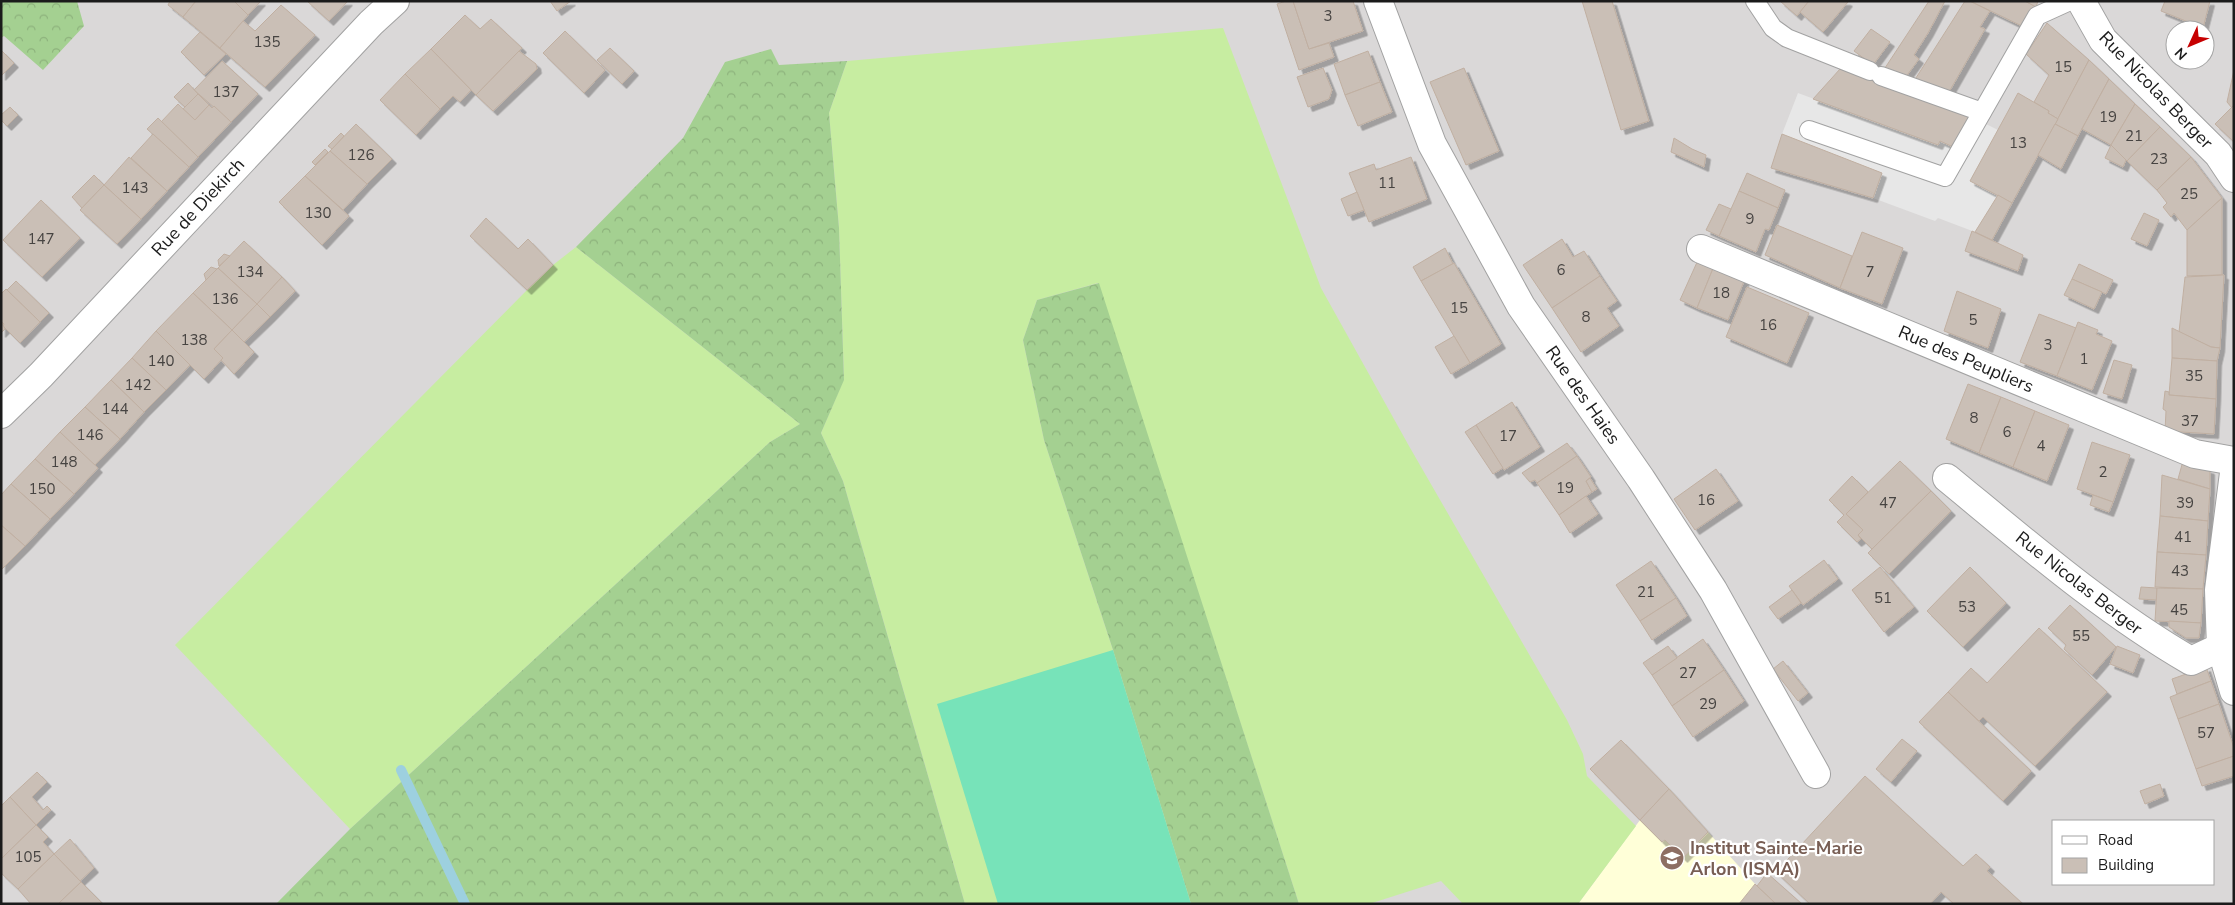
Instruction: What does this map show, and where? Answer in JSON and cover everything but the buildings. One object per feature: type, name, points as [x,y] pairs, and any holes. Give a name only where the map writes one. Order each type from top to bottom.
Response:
[{"type":"street","name":"Rue de Diekirch","points":[[1,414],[41,375],[371,23],[395,1]]},
{"type":"street","name":"Rue des Haies","points":[[1378,1],[1432,144],[1521,306],[1641,479],[1713,590],[1816,774]]},
{"type":"street","name":"Rue Nicolas Berger","points":[[2081,1],[2103,40],[2218,154],[2234,178]]},
{"type":"street","name":"Rue des Peupliers","points":[[1701,249],[2195,454],[2234,461]]},
{"type":"street","points":[[2234,473],[2219,590],[2220,647],[2234,691]]},
{"type":"street","name":"Rue Nicolas Berger","points":[[1946,478],[2062,571],[2152,638],[2191,661],[2220,647]]},
{"type":"lane","points":[[1755,1],[1773,28],[1787,38],[1876,74],[1982,112]]},
{"type":"lane","points":[[1808,130],[1945,177],[2037,16],[2070,1]]},
{"type":"shaded area","points":[[1,1],[2234,1],[2234,904],[1,904]]},
{"type":"shaded area","points":[[1798,93],[1938,145],[1940,141],[1951,146],[1961,135],[1970,116],[1998,130],[1970,180],[1998,195],[1975,232],[1938,218],[1935,221],[1873,198],[1882,173],[1782,134]]},
{"type":"shaded area","name":"Institut Sainte-Marie Arlon (ISMA)","points":[[1669,789],[1755,884],[1776,904],[1578,904],[1640,820]]},
{"type":"green space","points":[[1,1],[77,1],[84,26],[43,70],[4,36],[1,38]]},
{"type":"green space","points":[[1223,28],[1321,288],[1409,446],[1567,720],[1583,754],[1587,776],[1636,826],[1578,904],[1463,904],[1441,881],[1369,904],[1299,904],[1098,283],[1037,300],[1023,340],[1044,440],[1113,650],[1191,904],[965,904],[843,481],[821,433],[844,379],[839,228],[829,113],[847,61]]},
{"type":"green space","points":[[771,49],[779,65],[847,61],[829,113],[839,228],[844,380],[821,433],[843,481],[965,904],[276,904],[350,829],[770,442],[800,424],[576,247],[683,138],[725,62]]},
{"type":"green space","points":[[576,247],[800,424],[770,442],[350,829],[175,645],[527,290],[553,265]]},
{"type":"green space","points":[[1099,283],[1299,904],[1191,904],[1113,650],[1044,440],[1023,340],[1037,300]]},
{"type":"green space","points":[[1113,650],[1191,904],[998,904],[937,704]]},
{"type":"waterway","points":[[401,770],[465,904]]},
{"type":"place","name":"Institut Sainte-Marie Arlon (ISMA)","points":[[1672,858]]}]
